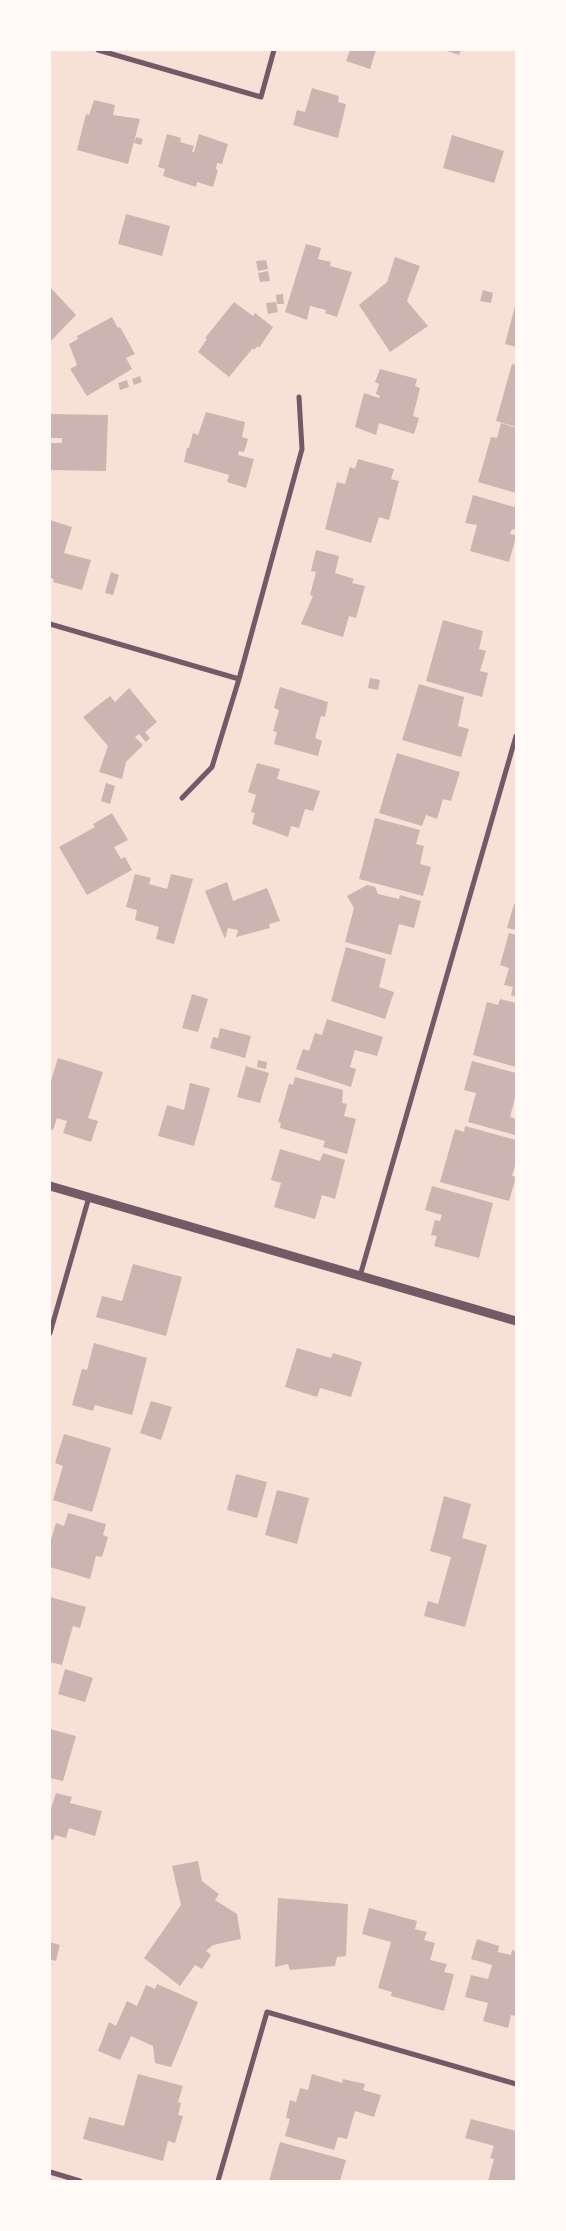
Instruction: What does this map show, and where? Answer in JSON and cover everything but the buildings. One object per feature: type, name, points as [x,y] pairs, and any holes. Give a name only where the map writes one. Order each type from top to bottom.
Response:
[{"type":"street","points":[[98,50],[261,97],[274,50]]},
{"type":"street","points":[[182,798],[212,767],[239,679],[302,449],[299,397]]},
{"type":"street","points":[[50,624],[239,679]]},
{"type":"street","points":[[360,1276],[516,736]]},
{"type":"street","points":[[50,1186],[516,1321]]},
{"type":"street","points":[[50,1333],[89,1197]]},
{"type":"street","points":[[218,2181],[267,2012],[516,2084]]},
{"type":"street","points":[[50,2172],[80,2181]]}]
